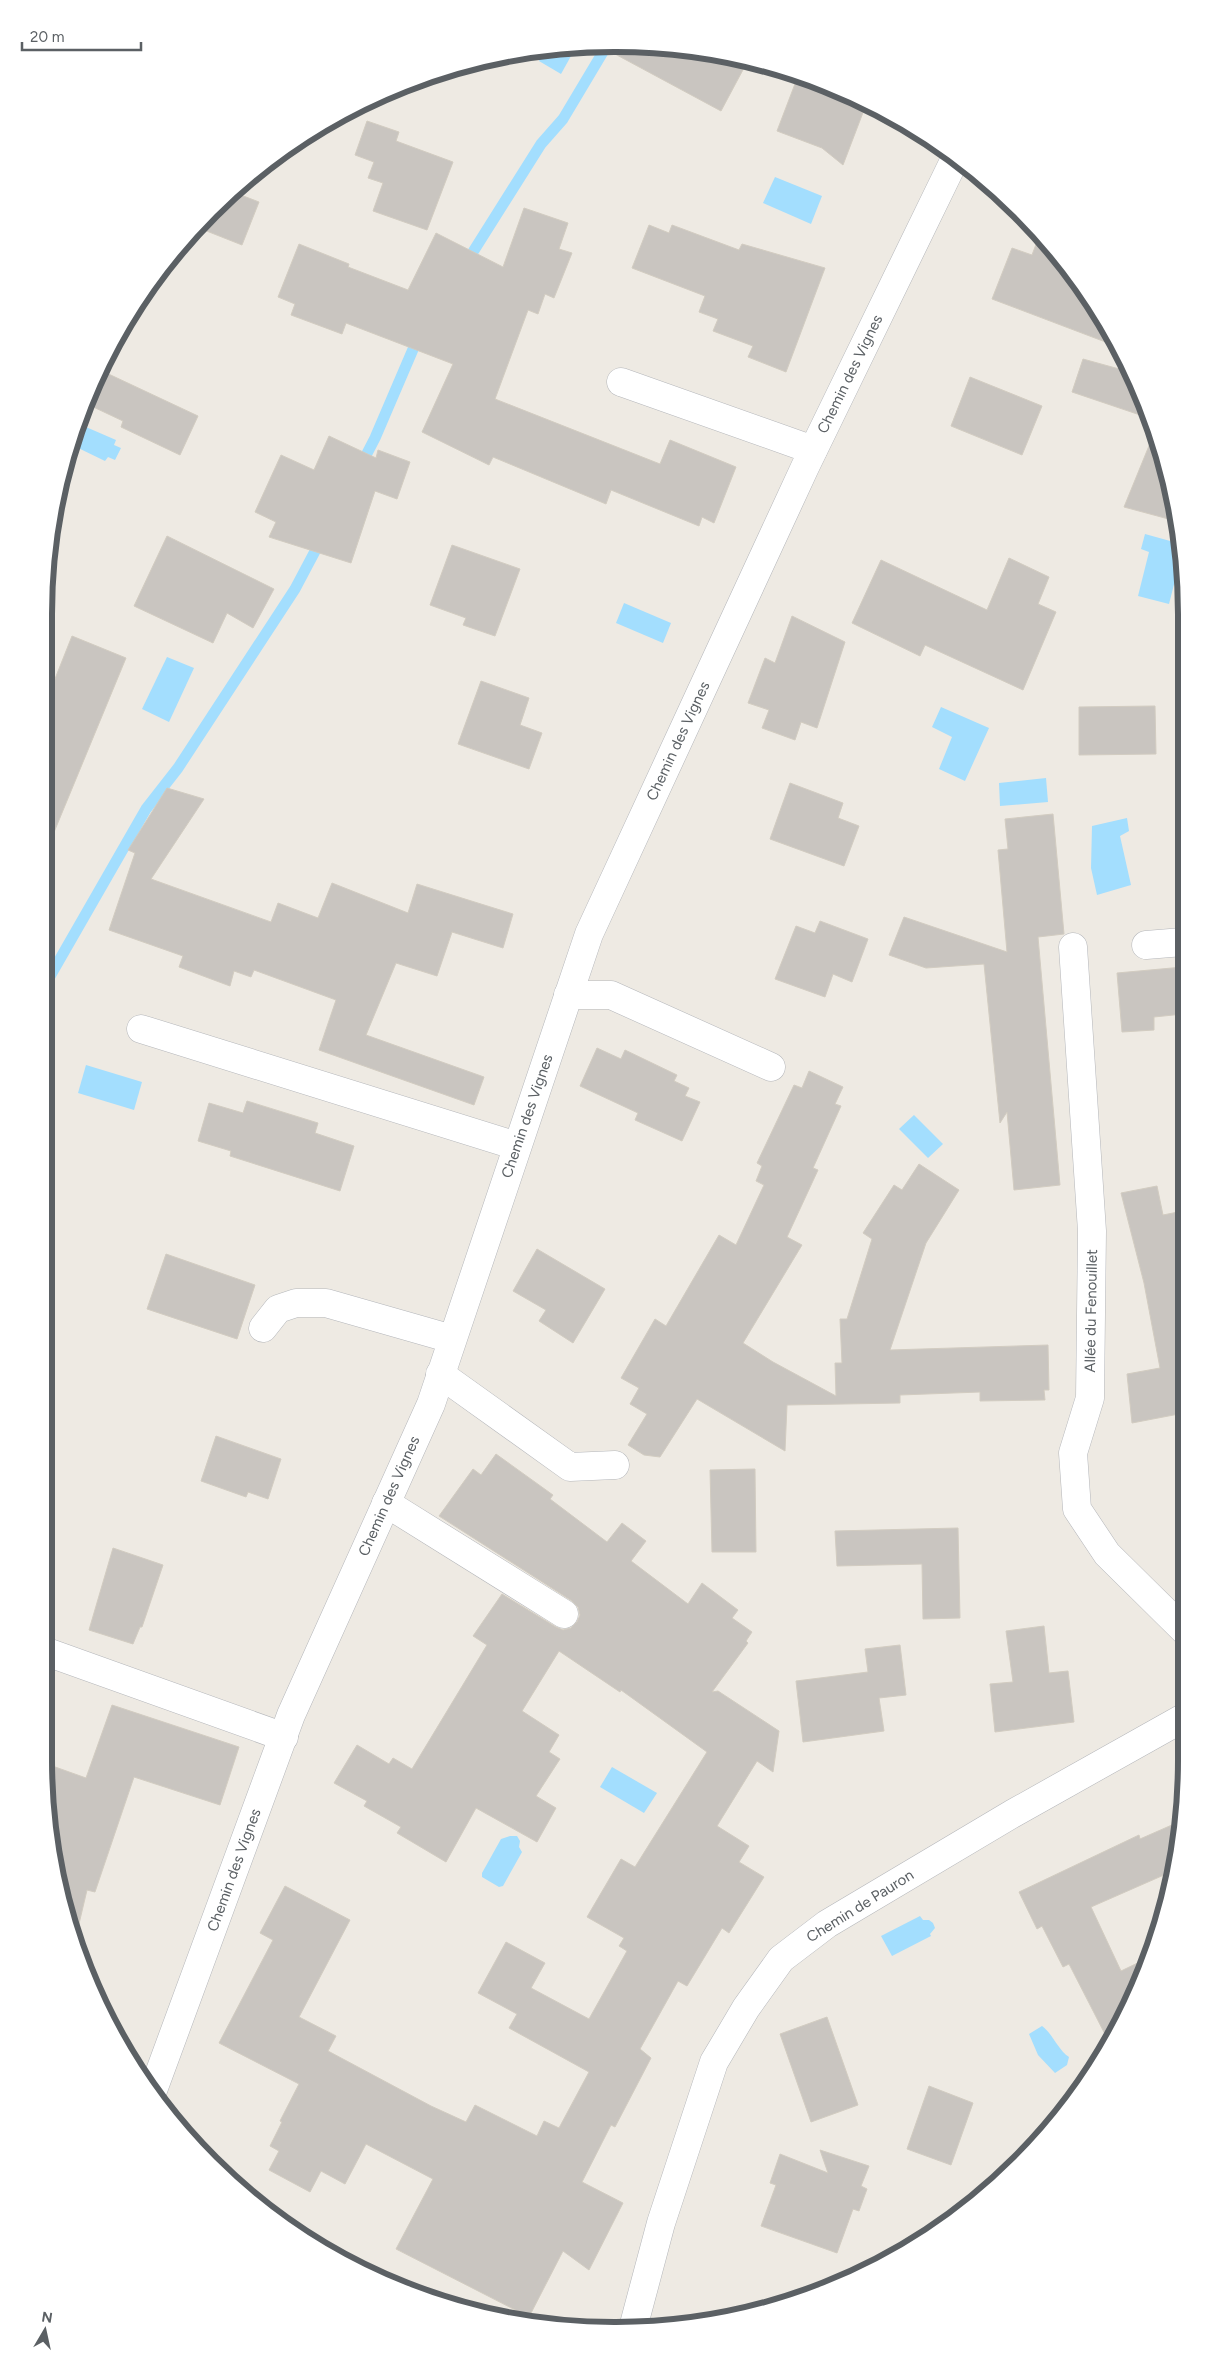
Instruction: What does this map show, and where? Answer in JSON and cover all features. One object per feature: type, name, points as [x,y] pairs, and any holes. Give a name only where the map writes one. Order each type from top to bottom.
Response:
[{"type":"street","name":"Chemin des Vignes","points":[[155,2084],[291,1715],[431,1404],[589,934],[813,450],[952,165]]},
{"type":"street","points":[[621,382],[813,450]]},
{"type":"street","points":[[1146,945],[1178,942]]},
{"type":"street","name":"Allée du Fenouillet","points":[[1072,947],[1092,1231],[1090,1398],[1073,1453],[1078,1509],[1107,1554],[1178,1626]]},
{"type":"street","points":[[568,995],[611,995],[771,1067]]},
{"type":"street","points":[[141,1029],[517,1146]]},
{"type":"street","points":[[262,1328],[278,1309],[296,1303],[326,1303],[452,1339]]},
{"type":"street","points":[[440,1374],[570,1467],[615,1465]]},
{"type":"street","points":[[386,1504],[564,1614]]},
{"type":"street","points":[[52,1654],[284,1738]]},
{"type":"street","name":"Chemin de Pauron","points":[[635,2321],[661,2223],[714,2062],[746,2008],[781,1959],[843,1914],[1012,1814],[1178,1721]]},
{"type":"water","points":[[572,55],[561,74],[539,61],[541,57]]},
{"type":"water","points":[[775,177],[822,196],[811,224],[763,203]]},
{"type":"water","points":[[85,427],[116,440],[114,445],[121,448],[115,460],[108,457],[105,461],[78,448]]},
{"type":"water","points":[[1145,534],[1173,542],[1176,577],[1169,604],[1138,596],[1149,552],[1141,549]]},
{"type":"water","points":[[624,603],[671,623],[663,643],[616,623]]},
{"type":"water","points":[[167,657],[194,668],[169,722],[142,709]]},
{"type":"water","points":[[941,707],[989,728],[965,781],[939,769],[952,737],[932,727]]},
{"type":"water","points":[[1046,778],[1048,802],[1000,806],[999,783]]},
{"type":"water","points":[[1127,818],[1129,831],[1120,836],[1131,885],[1097,895],[1091,868],[1092,826]]},
{"type":"water","points":[[86,1065],[142,1082],[134,1110],[78,1093]]},
{"type":"water","points":[[914,1115],[943,1144],[928,1158],[899,1129]]},
{"type":"water","points":[[612,1767],[657,1793],[644,1813],[600,1787]]},
{"type":"water","points":[[517,1836],[522,1852],[503,1886],[499,1887],[482,1877],[482,1873],[501,1839]]},
{"type":"water","points":[[920,1916],[923,1920],[929,1920],[933,1923],[935,1928],[930,1934],[931,1936],[892,1956],[881,1936]]},
{"type":"water","points":[[1042,2026],[1069,2057],[1067,2065],[1055,2073],[1038,2055],[1029,2034]]},
{"type":"building","points":[[612,52],[688,57],[744,68],[721,111]]},
{"type":"building","points":[[796,82],[864,111],[843,165],[822,148],[777,131]]},
{"type":"building","points":[[367,121],[399,132],[396,141],[453,162],[427,230],[373,211],[383,183],[368,178],[374,162],[355,155]]},
{"type":"building","points":[[241,195],[259,202],[242,245],[205,230]]},
{"type":"building","points":[[524,208],[568,223],[559,249],[572,253],[554,298],[545,294],[538,314],[528,310],[495,399],[660,464],[670,440],[736,467],[714,523],[702,517],[699,526],[611,490],[606,504],[493,457],[489,465],[422,432],[453,364],[346,323],[342,334],[291,315],[295,304],[278,297],[299,244],[349,264],[348,267],[408,290],[436,233],[503,267]]},
{"type":"building","points":[[649,225],[669,233],[672,225],[739,250],[742,244],[825,268],[786,372],[748,357],[753,346],[713,331],[718,319],[699,312],[705,296],[632,268]]},
{"type":"building","points":[[1037,243],[1083,302],[1106,342],[992,299],[1012,248],[1032,255]]},
{"type":"building","points":[[1083,359],[1121,369],[1141,415],[1072,392]]},
{"type":"building","points":[[107,374],[198,416],[180,455],[121,427],[123,421],[92,407]]},
{"type":"building","points":[[970,377],[1042,406],[1022,455],[951,426]]},
{"type":"building","points":[[329,436],[376,458],[378,450],[410,462],[397,499],[375,491],[351,563],[269,537],[276,522],[255,512],[281,455],[314,470]]},
{"type":"building","points":[[1150,442],[1169,519],[1124,507]]},
{"type":"building","points":[[167,536],[274,589],[253,628],[227,613],[213,643],[134,606]]},
{"type":"building","points":[[452,545],[520,569],[495,636],[463,625],[466,618],[430,605]]},
{"type":"building","points":[[1009,558],[1049,577],[1038,604],[1056,612],[1023,690],[925,645],[920,656],[852,623],[881,560],[987,610]]},
{"type":"building","points":[[792,616],[845,642],[817,728],[801,722],[795,740],[762,728],[769,710],[748,703],[765,658],[775,663]]},
{"type":"building","points":[[72,636],[126,658],[52,837],[52,686]]},
{"type":"building","points":[[481,681],[529,698],[520,725],[542,733],[529,769],[458,744]]},
{"type":"building","points":[[1155,706],[1156,754],[1079,755],[1079,707]]},
{"type":"building","points":[[790,783],[843,803],[838,818],[859,826],[844,866],[770,839]]},
{"type":"building","points":[[167,788],[204,799],[151,879],[271,922],[278,903],[318,918],[332,883],[408,913],[417,884],[513,914],[503,948],[452,932],[437,976],[396,963],[366,1035],[484,1077],[474,1105],[319,1050],[336,1000],[254,970],[251,977],[234,971],[230,986],[179,967],[183,956],[109,930],[135,853],[128,850]]},
{"type":"building","points":[[1053,814],[1064,934],[1038,937],[1060,1185],[1014,1190],[1007,1112],[1000,1123],[984,964],[926,968],[889,955],[904,917],[1007,952],[998,850],[1008,849],[1005,819]]},
{"type":"building","points":[[820,921],[868,939],[852,982],[833,974],[825,997],[775,979],[796,926],[815,933]]},
{"type":"building","points":[[1178,967],[1178,1015],[1154,1017],[1154,1030],[1122,1032],[1117,973]]},
{"type":"building","points":[[597,1048],[621,1059],[625,1050],[677,1075],[674,1081],[689,1088],[685,1096],[700,1102],[682,1141],[635,1120],[638,1113],[580,1086]]},
{"type":"building","points":[[809,1071],[843,1087],[835,1104],[841,1106],[813,1168],[818,1170],[787,1237],[802,1245],[743,1343],[773,1362],[836,1396],[835,1363],[842,1363],[840,1319],[847,1319],[872,1239],[863,1233],[894,1185],[902,1190],[919,1164],[959,1190],[926,1243],[890,1350],[1048,1345],[1049,1390],[1044,1390],[1045,1400],[980,1401],[980,1392],[900,1395],[900,1403],[787,1405],[785,1451],[697,1399],[660,1457],[644,1455],[628,1445],[647,1414],[630,1404],[639,1388],[621,1378],[655,1319],[666,1326],[719,1235],[736,1245],[764,1185],[756,1181],[762,1166],[757,1163],[794,1085],[802,1088]]},
{"type":"building","points":[[247,1101],[318,1123],[315,1133],[354,1146],[340,1191],[230,1156],[231,1151],[198,1141],[209,1103],[243,1113]]},
{"type":"building","points":[[1157,1186],[1163,1215],[1178,1212],[1178,1414],[1132,1423],[1127,1374],[1160,1368],[1144,1283],[1121,1193]]},
{"type":"building","points":[[537,1249],[605,1289],[573,1343],[539,1321],[546,1310],[513,1291]]},
{"type":"building","points":[[166,1254],[255,1285],[237,1339],[147,1309]]},
{"type":"building","points":[[216,1436],[281,1459],[268,1499],[248,1492],[246,1497],[201,1481]]},
{"type":"building","points":[[496,1454],[553,1495],[550,1499],[607,1542],[622,1523],[646,1541],[631,1561],[688,1604],[702,1583],[738,1610],[732,1618],[752,1632],[746,1641],[748,1643],[712,1692],[718,1691],[779,1731],[773,1772],[757,1761],[717,1826],[749,1846],[739,1862],[764,1877],[729,1933],[722,1928],[687,1986],[678,1981],[640,2049],[651,2058],[615,2127],[611,2125],[582,2182],[623,2203],[589,2270],[563,2251],[530,2316],[396,2249],[433,2179],[366,2144],[345,2184],[321,2171],[310,2192],[269,2170],[279,2151],[270,2146],[282,2122],[280,2121],[299,2084],[219,2043],[273,1940],[260,1933],[285,1886],[350,1920],[299,2017],[336,2036],[328,2051],[431,2106],[466,2122],[475,2105],[537,2136],[544,2121],[559,2128],[589,2072],[509,2028],[517,2014],[478,1993],[506,1942],[545,1963],[531,1988],[589,2019],[627,1951],[619,1946],[624,1938],[587,1917],[621,1859],[635,1867],[707,1752],[621,1690],[620,1692],[559,1651],[522,1711],[559,1735],[549,1752],[560,1759],[536,1796],[556,1808],[537,1842],[476,1808],[446,1862],[397,1833],[401,1827],[364,1806],[367,1801],[334,1783],[357,1745],[389,1764],[393,1758],[412,1769],[487,1645],[473,1636],[502,1594],[563,1630],[571,1628],[577,1622],[580,1615],[578,1607],[572,1601],[439,1516],[473,1469],[481,1475]]},
{"type":"building","points":[[755,1469],[756,1552],[712,1552],[710,1470]]},
{"type":"building","points":[[958,1528],[960,1618],[923,1619],[922,1564],[837,1566],[835,1531]]},
{"type":"building","points":[[113,1548],[163,1565],[142,1627],[140,1627],[133,1644],[89,1630]]},
{"type":"building","points":[[1044,1626],[1049,1673],[1068,1671],[1074,1722],[995,1732],[990,1684],[1013,1682],[1006,1631]]},
{"type":"building","points":[[900,1645],[906,1695],[879,1698],[884,1731],[803,1742],[796,1681],[868,1672],[865,1649]]},
{"type":"building","points":[[112,1705],[239,1747],[220,1805],[134,1777],[95,1892],[87,1890],[78,1927],[63,1870],[57,1833],[52,1766],[86,1778]]},
{"type":"building","points":[[1174,1824],[1166,1874],[1091,1907],[1121,1971],[1140,1962],[1105,2035],[1069,1964],[1063,1967],[1042,1926],[1037,1929],[1019,1892],[1139,1835],[1140,1839]]},
{"type":"building","points":[[827,2017],[858,2105],[811,2122],[780,2034]]},
{"type":"building","points":[[929,2086],[973,2103],[951,2165],[907,2149]]},
{"type":"building","points":[[820,2150],[869,2166],[861,2186],[867,2189],[859,2211],[853,2209],[837,2253],[761,2226],[776,2185],[770,2183],[780,2154],[828,2173]]},
{"type":"waterway","points":[[466,263],[541,144],[563,119],[603,53]]},
{"type":"waterway","points":[[360,467],[375,438],[414,347],[421,336]]},
{"type":"waterway","points":[[52,973],[146,809],[178,768],[295,589],[322,538]]}]
